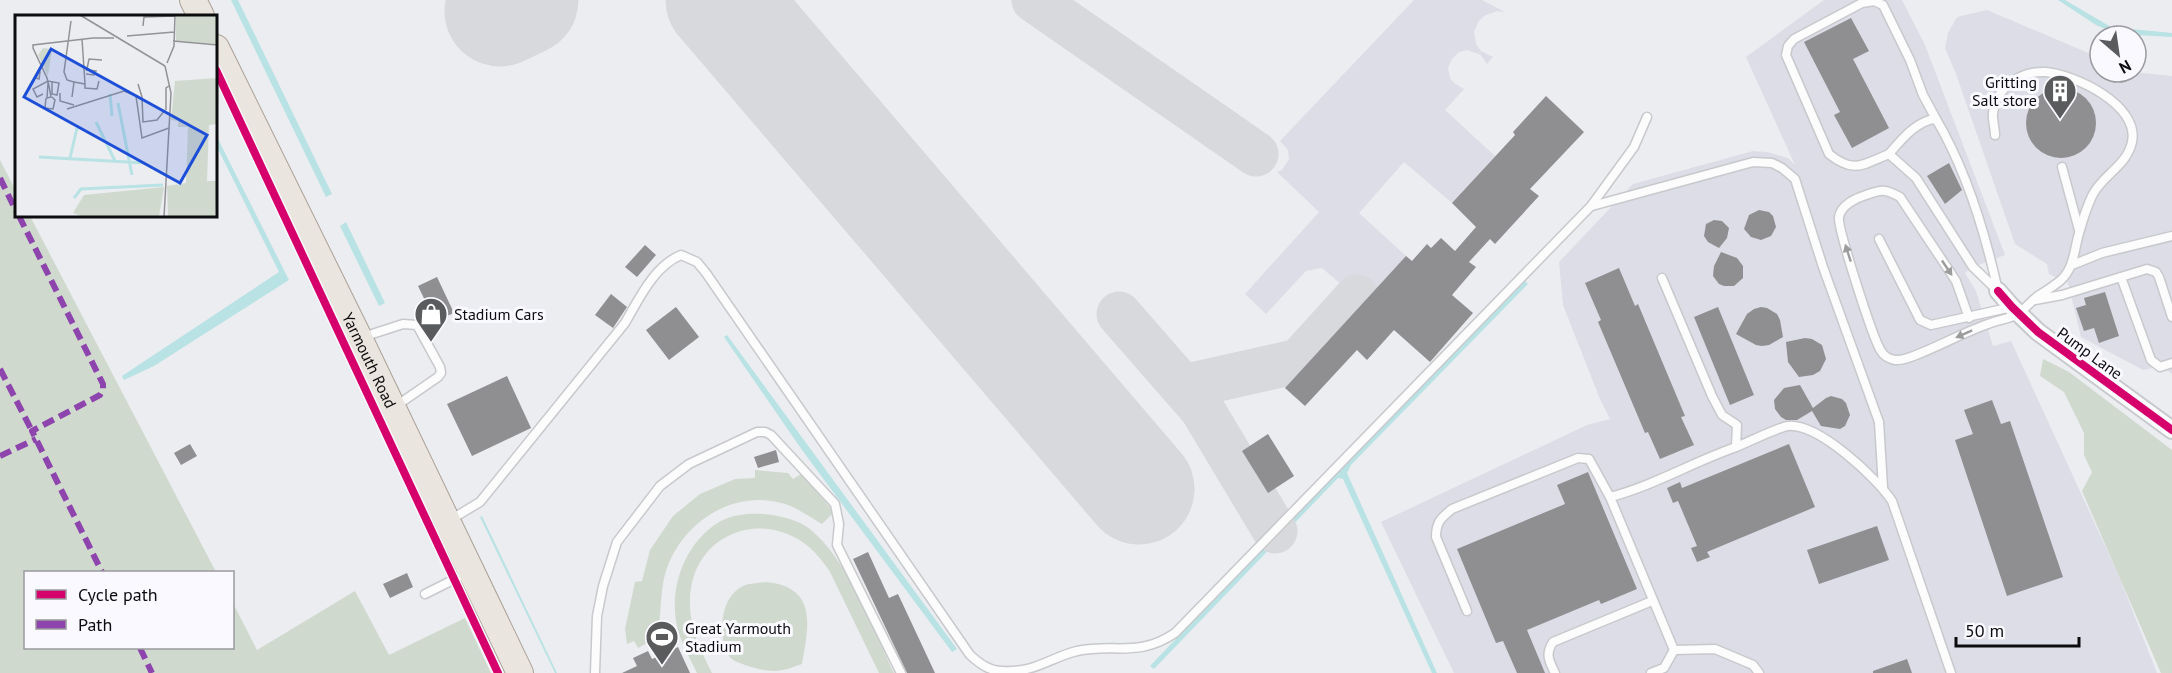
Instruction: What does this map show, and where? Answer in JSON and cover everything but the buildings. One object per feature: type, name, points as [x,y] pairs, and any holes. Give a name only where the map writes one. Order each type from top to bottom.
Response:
[{"type":"main road","points":[[193,0],[200,15]]},
{"type":"main road","name":"Yarmouth Road","points":[[218,52],[520,673]]},
{"type":"street","name":"Pump Lane","points":[[1998,291],[2038,332],[2172,429]]},
{"type":"lane","points":[[1936,119],[1927,120],[1889,154],[1858,167],[1842,165],[1829,154],[1786,55],[1788,46],[1794,39],[1862,3],[1874,1],[1883,5],[1910,60],[1923,95],[1956,155],[1991,260],[1998,291]]},
{"type":"lane","points":[[1969,318],[1956,281],[1900,197],[1888,190],[1880,190],[1854,199],[1839,215],[1839,227],[1879,348],[1886,357],[1897,361],[1914,356],[2015,310],[2062,280],[2072,265],[2079,231],[2093,194],[2124,159],[2132,143],[2131,124],[2125,114],[2107,96],[2067,78],[2044,72],[2016,78],[1999,93],[1992,113],[1995,135]]},
{"type":"lane","points":[[448,521],[480,502],[625,323],[658,272],[671,259],[681,255],[698,262],[706,273],[970,655],[983,666],[999,671],[1017,671],[1041,666],[1076,651],[1145,648],[1162,642],[1175,633],[1592,206],[1634,147],[1647,117]]},
{"type":"lane","points":[[1889,154],[1916,178],[1973,267],[1998,291]]},
{"type":"lane","points":[[1592,206],[1753,162],[1772,163],[1782,168],[1795,180],[1823,267],[1879,422],[1883,487]]},
{"type":"lane","points":[[2062,167],[2079,231]]},
{"type":"lane","points":[[2072,265],[2102,253],[2172,236]]},
{"type":"lane","points":[[1879,239],[1920,320],[1931,325],[2015,310]]},
{"type":"lane","points":[[2032,300],[2062,295],[2147,269],[2156,273],[2172,317]]},
{"type":"lane","points":[[2121,277],[2151,360],[2160,367],[2172,363]]},
{"type":"lane","points":[[1662,278],[1712,396],[1722,415],[1737,425],[1736,447]]},
{"type":"lane","points":[[359,338],[403,324],[417,325],[441,367],[438,377],[393,408]]},
{"type":"lane","points":[[1610,497],[1631,491],[1707,457],[1788,426],[1818,434],[1883,487],[1892,501],[1950,673]]},
{"type":"lane","points":[[595,673],[597,616],[603,586],[617,542],[660,486],[689,464],[751,434],[765,432],[779,443],[835,504],[839,524],[837,545],[902,673]]},
{"type":"lane","points":[[1467,611],[1436,537],[1436,526],[1441,518],[1452,509],[1578,458],[1589,459],[1610,497],[1674,650],[1665,670],[1651,673]]},
{"type":"lane","points":[[425,594],[471,571]]},
{"type":"lane","points":[[1555,673],[1548,657],[1548,649],[1553,642],[1652,601]]},
{"type":"lane","points":[[1674,650],[1715,649],[1753,665],[1759,673]]},
{"type":"shaded area","points":[[1414,0],[1482,0],[1505,12],[1497,11],[1484,16],[1478,22],[1474,32],[1476,44],[1481,51],[1493,57],[1487,64],[1481,55],[1467,50],[1459,52],[1452,59],[1448,68],[1450,78],[1464,89],[1445,110],[1495,156],[1452,203],[1404,162],[1359,213],[1406,256],[1363,303],[1322,268],[1306,271],[1266,314],[1245,294],[1319,212],[1277,172],[1282,170],[1289,159],[1288,150],[1280,141]]},
{"type":"shaded area","points":[[1824,0],[1902,0],[1925,45],[2005,255],[1973,267],[1965,273],[1976,291],[1993,346],[2011,341],[2118,574],[2157,673],[1454,673],[1381,522],[1587,425],[1610,419],[1563,305],[1559,262],[1633,184],[1753,151],[1788,158],[1795,165],[1746,57]]},
{"type":"shaded area","points":[[1987,10],[2088,53],[2088,84],[2148,84],[2148,74],[2172,76],[2172,374],[2162,366],[2143,370],[2081,337],[2068,283],[2049,274],[2047,264],[2015,244],[1945,48],[1948,33],[1957,17]]},
{"type":"shaded area","points":[[0,160],[15,189],[15,218],[31,218],[215,571],[24,571],[24,649],[234,649],[234,605],[257,650],[355,591],[389,655],[465,618],[491,673],[0,673]]},
{"type":"shaded area","points":[[2043,359],[2069,372],[2172,450],[2172,673],[2161,673],[2082,491],[2092,472],[2084,455],[2084,433],[2064,392],[2040,376]]},
{"type":"shaded area","points":[[755,470],[788,473],[793,479],[801,474],[834,512],[822,524],[790,506],[766,500],[730,505],[714,512],[686,536],[675,551],[667,568],[658,637],[638,648],[634,641],[627,644],[625,629],[635,582],[642,581],[650,550],[673,516],[700,494],[735,479],[755,478]]},
{"type":"shaded area","points":[[747,514],[785,518],[798,522],[814,532],[842,567],[855,589],[894,673],[879,673],[830,572],[812,550],[790,535],[770,529],[751,529],[732,534],[715,544],[702,559],[693,577],[690,600],[691,619],[712,673],[697,673],[677,626],[675,595],[678,579],[683,564],[700,538],[725,519]]},
{"type":"shaded area","points":[[766,582],[783,585],[795,592],[802,601],[807,624],[802,664],[774,671],[761,669],[734,661],[725,648],[722,628],[729,599],[743,586]]},
{"type":"water","points":[[231,0],[238,0],[332,194],[326,197]]},
{"type":"water","points":[[2058,0],[2065,0],[2106,24],[2094,24]]},
{"type":"water","points":[[2148,31],[2172,33],[2172,37],[2148,36]]},
{"type":"water","points":[[218,139],[289,280],[154,366],[124,380],[122,376],[279,272],[218,149]]},
{"type":"water","points":[[346,222],[385,303],[379,306],[340,226]]},
{"type":"water","points":[[1523,279],[1528,284],[1351,465],[1347,473],[1437,673],[1432,673],[1343,479],[1338,478],[1154,669],[1150,666],[1327,480]]},
{"type":"water","points":[[727,335],[957,649],[952,652],[802,450],[724,337]]},
{"type":"water","points":[[482,516],[557,673],[480,517]]},
{"type":"taxiway","points":[[1034,0],[1256,154]]},
{"type":"taxiway","points":[[1183,387],[1299,361],[1357,297]]},
{"type":"taxiway","points":[[1119,314],[1202,409],[1275,531]]},
{"type":"runway","points":[[500,11],[523,0]]},
{"type":"runway","points":[[721,0],[1139,489]]},
{"type":"marked path","points":[[0,178],[15,209]]},
{"type":"marked path","points":[[20,218],[103,384],[100,395],[32,431],[102,571]]},
{"type":"marked path","points":[[0,369],[32,431]]},
{"type":"marked path","points":[[0,456],[36,439]]},
{"type":"marked path","points":[[140,649],[152,673]]},
{"type":"cycle path","points":[[218,74],[498,673]]},
{"type":"cycle path","points":[[1998,291],[2038,332],[2172,430]]},
{"type":"place","name":"Gritting Salt store","points":[[2060,120]]},
{"type":"place","name":"Stadium Cars","points":[[431,343]]},
{"type":"place","name":"Great Yarmouth Stadium","points":[[662,666]]}]
